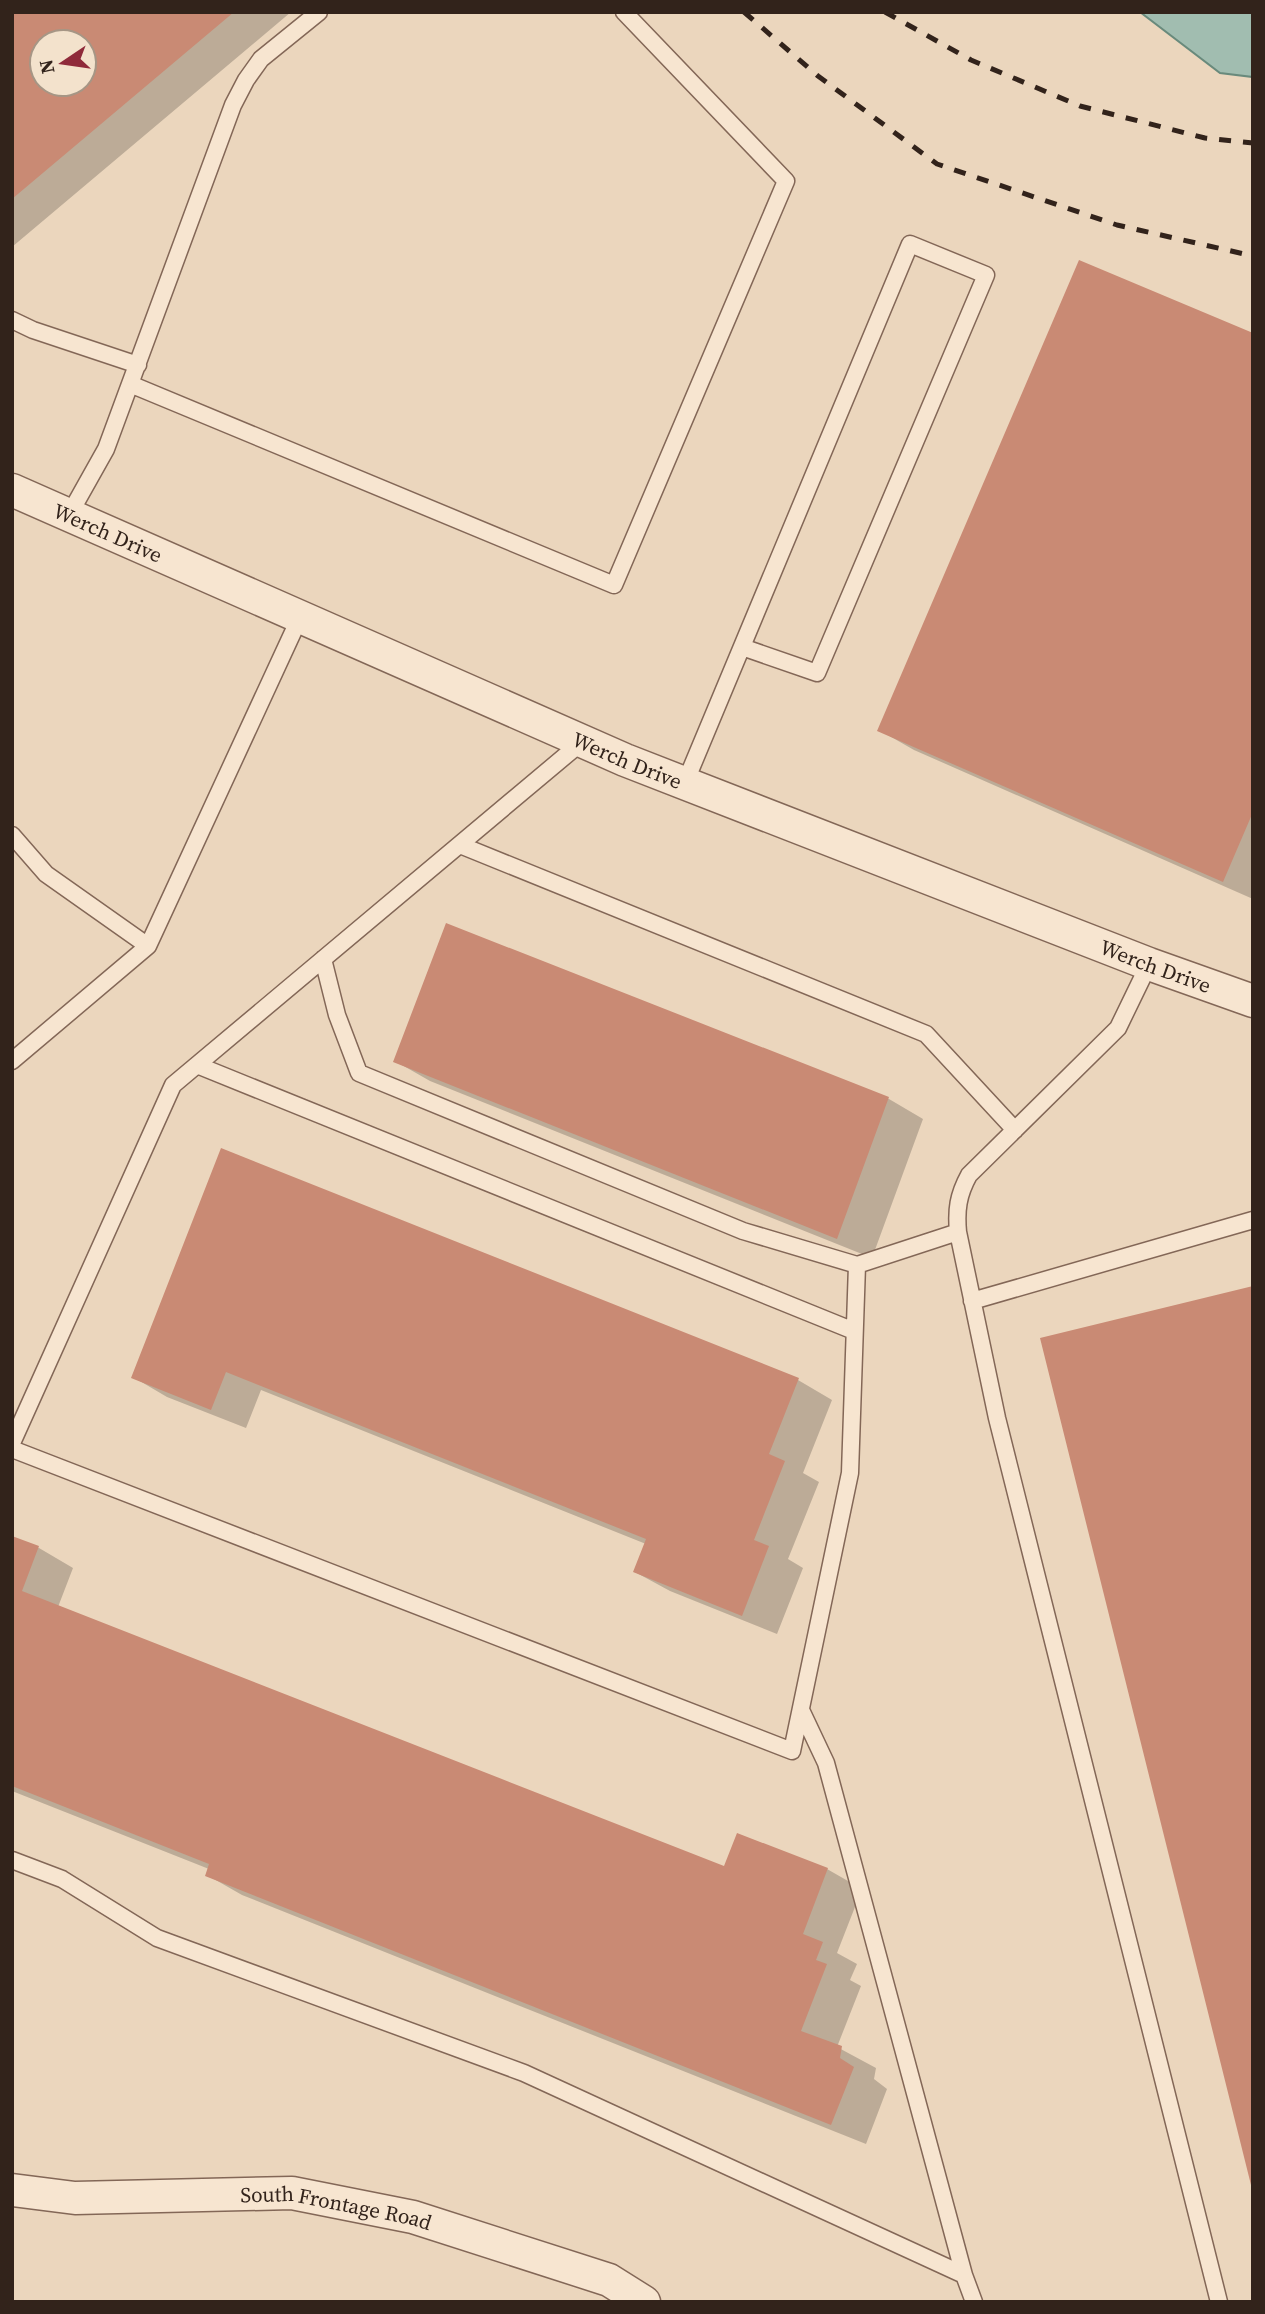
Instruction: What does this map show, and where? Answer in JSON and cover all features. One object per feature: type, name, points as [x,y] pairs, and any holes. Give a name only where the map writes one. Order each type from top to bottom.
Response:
[{"type":"street","name":"Werch Drive","points":[[12,490],[583,741],[1149,964],[1253,1001]]},
{"type":"street","name":"South Frontage Road","points":[[12,2190],[75,2199],[292,2193],[413,2217],[609,2280],[644,2302]]},
{"type":"lane","points":[[69,515],[106,449],[233,105],[261,59],[319,12]]},
{"type":"lane","points":[[130,384],[614,585],[786,181],[624,12]]},
{"type":"lane","points":[[685,783],[910,244],[986,275],[817,673],[742,647]]},
{"type":"lane","points":[[12,320],[33,330],[138,365]]},
{"type":"lane","points":[[12,1061],[148,946],[300,617]]},
{"type":"lane","points":[[12,1443],[173,1085],[583,741]]},
{"type":"lane","points":[[12,835],[46,874],[148,946]]},
{"type":"lane","points":[[460,845],[926,1034],[1015,1130]]},
{"type":"lane","points":[[323,959],[337,1015],[359,1073],[743,1231],[857,1265],[958,1233]]},
{"type":"lane","points":[[1149,964],[1118,1028],[969,1175],[960,1193],[958,1233],[1000,1431],[1219,2302]]},
{"type":"lane","points":[[197,1065],[855,1331]]},
{"type":"lane","points":[[972,1301],[1253,1220]]},
{"type":"lane","points":[[12,1449],[792,1751],[850,1473],[857,1265]]},
{"type":"lane","points":[[801,1710],[826,1763],[964,2275],[974,2302]]},
{"type":"lane","points":[[12,1860],[62,1880],[157,1938],[524,2073],[964,2275]]},
{"type":"shaded area","points":[[1140,12],[1253,12],[1253,77],[1220,73]]},
{"type":"building","points":[[12,12],[234,12],[12,199]]},
{"type":"building","points":[[1079,260],[1253,333],[1253,812],[1223,882],[877,731]]},
{"type":"building","points":[[446,923],[889,1097],[837,1239],[393,1062]]},
{"type":"building","points":[[221,1148],[799,1378],[769,1454],[785,1461],[754,1540],[769,1546],[742,1616],[633,1572],[646,1539],[226,1372],[211,1410],[131,1378]]},
{"type":"building","points":[[1253,1286],[1253,2189],[1252,2189],[1040,1338]]},
{"type":"building","points":[[12,1536],[39,1546],[22,1591],[724,1866],[737,1833],[828,1868],[803,1934],[823,1942],[816,1960],[827,1964],[801,2031],[842,2046],[840,2058],[854,2067],[831,2125],[205,1876],[209,1864],[12,1786]]},
{"type":"railway","points":[[744,12],[818,76],[937,164],[1117,225],[1253,256]]},
{"type":"railway","points":[[885,12],[971,60],[1080,106],[1205,138],[1253,143]]}]
